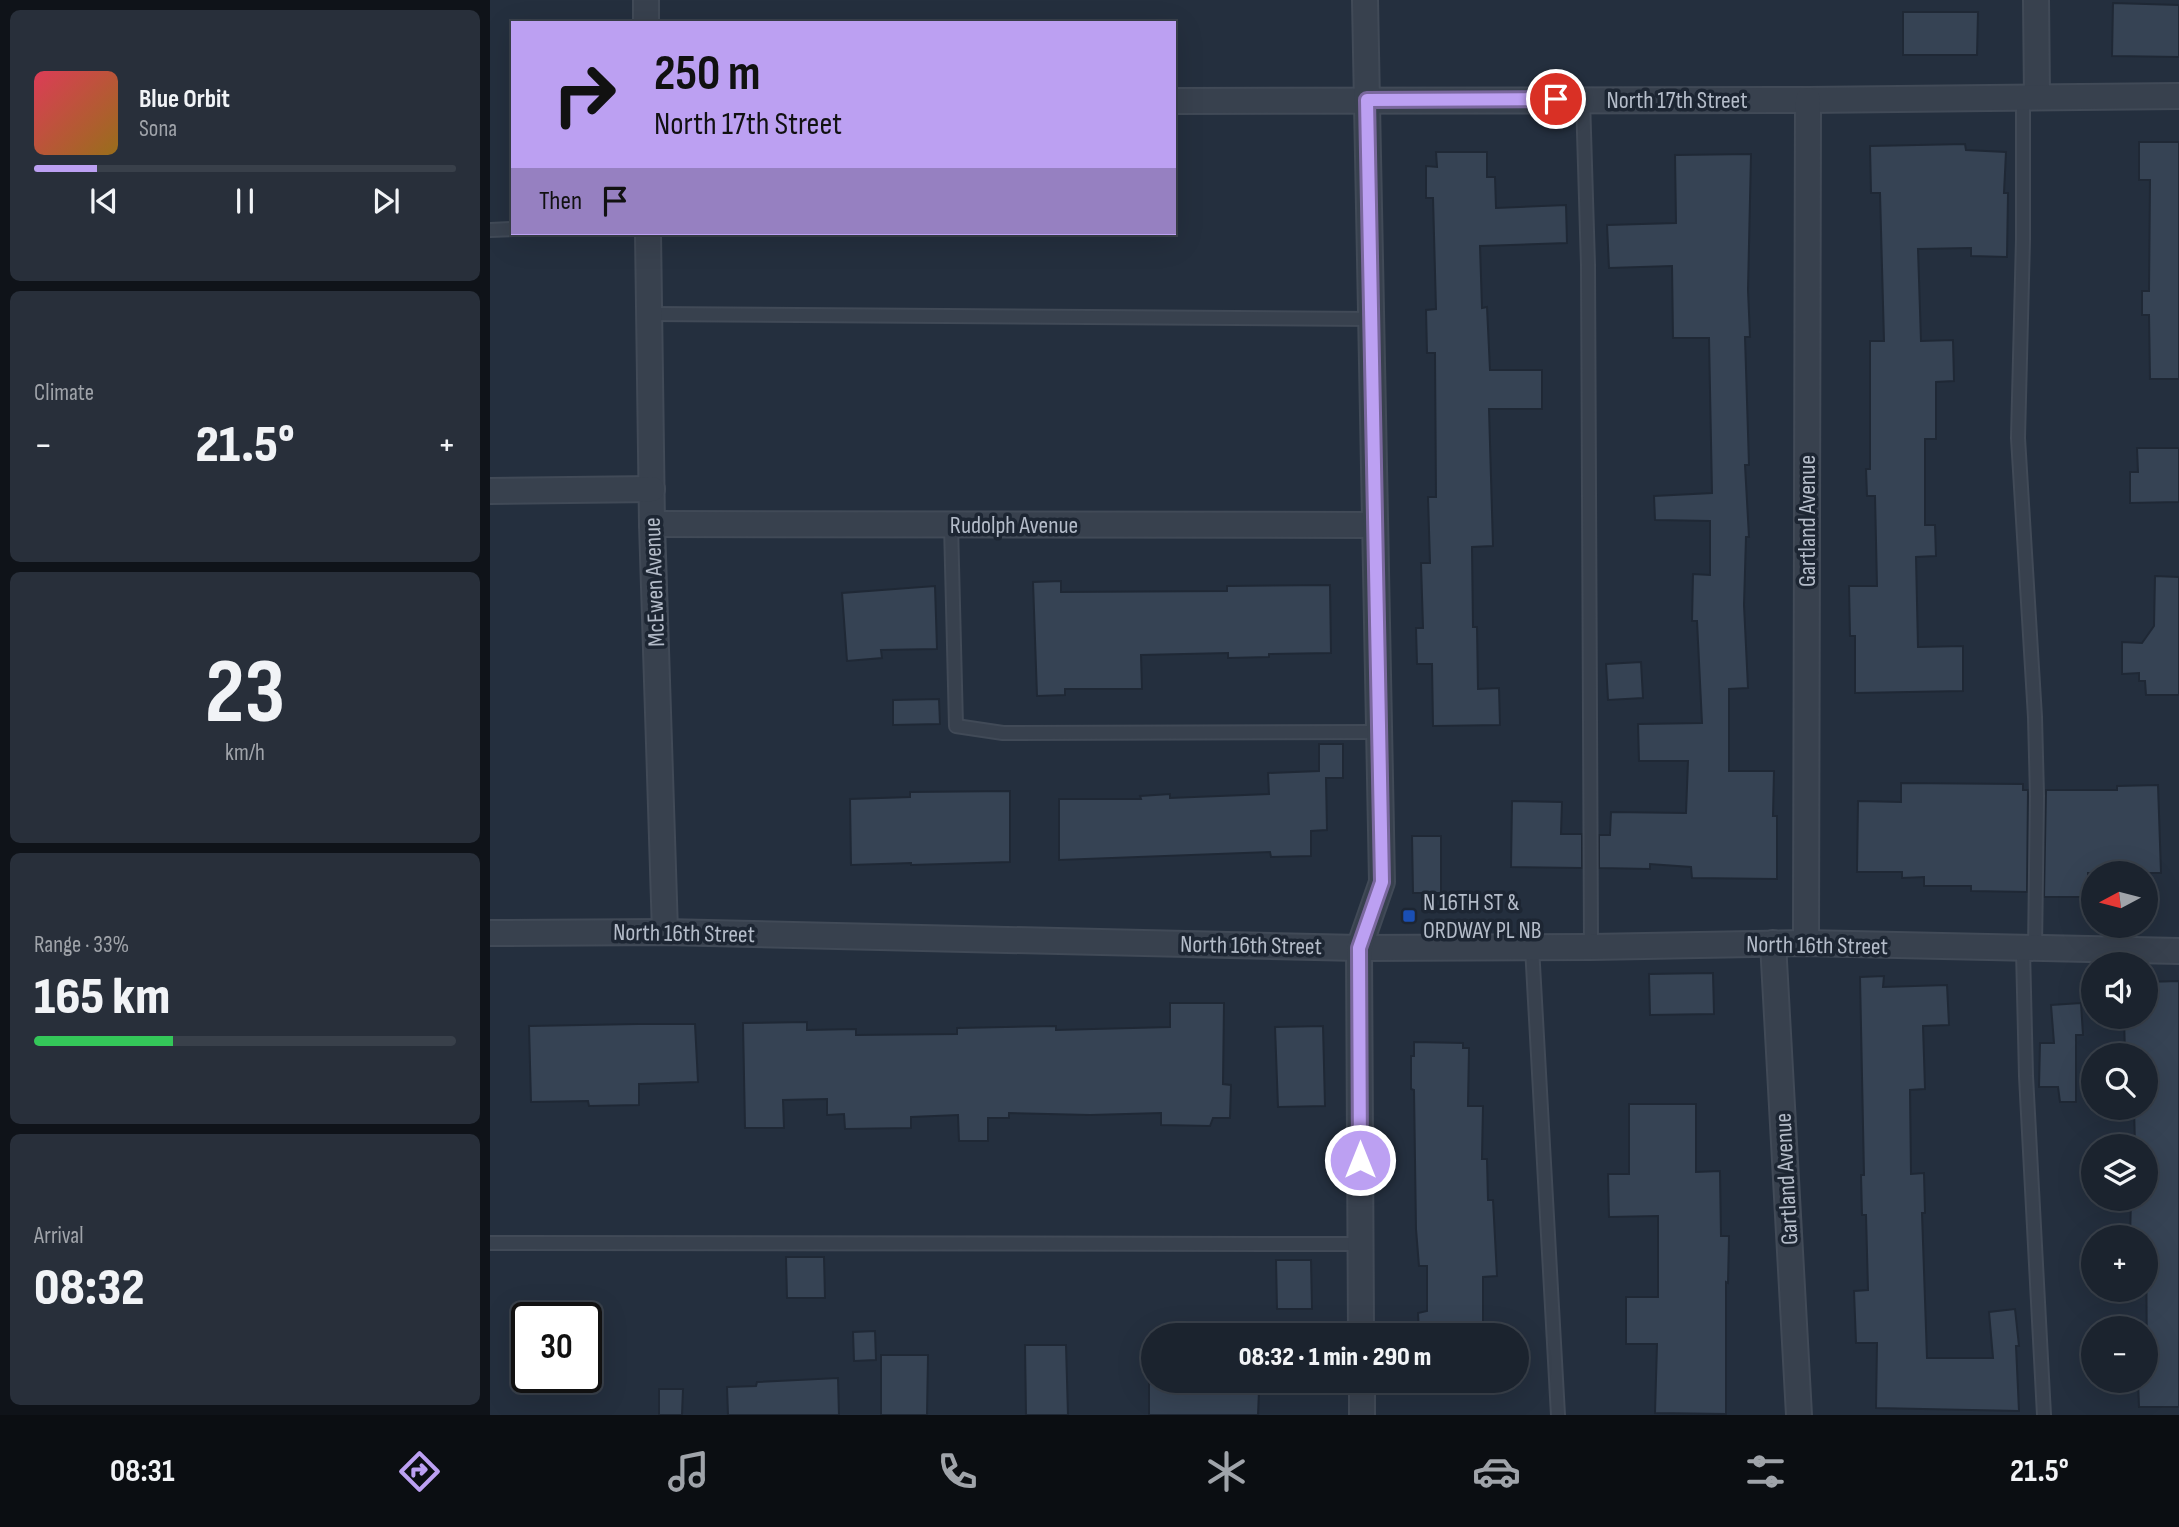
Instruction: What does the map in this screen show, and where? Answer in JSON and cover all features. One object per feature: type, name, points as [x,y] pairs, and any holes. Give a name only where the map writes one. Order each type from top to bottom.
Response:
[{"type":"street","points":[[646,0],[646,21]]},
{"type":"street","points":[[1362,1323],[1359,948],[1382,882],[1365,0]]},
{"type":"street","points":[[2030,97],[2036,0]]},
{"type":"street","name":"North 17th Street","points":[[1176,101],[1808,100],[2179,96]]},
{"type":"street","name":"Gartland Avenue","points":[[1806,943],[1808,100]]},
{"type":"street","name":"McEwen Avenue","points":[[648,235],[652,524],[665,932]]},
{"type":"street","points":[[490,491],[652,489]]},
{"type":"street","name":"Rudolph Avenue","points":[[652,524],[1375,526]]},
{"type":"street","name":"North 16th Street","points":[[490,933],[665,932],[1359,948],[1806,943],[2029,950],[2179,951]]},
{"type":"street","name":"Gartland Avenue","points":[[1773,943],[1799,1415]]},
{"type":"street","points":[[1362,1393],[1362,1415]]},
{"type":"lane","points":[[2030,97],[2018,438],[2037,796],[2026,1076],[2044,1415]]},
{"type":"lane","points":[[1583,99],[1588,265],[1591,947]]},
{"type":"lane","points":[[490,230],[511,229]]},
{"type":"lane","points":[[650,314],[1371,319]]},
{"type":"lane","points":[[951,525],[956,726],[1003,733],[1378,732]]},
{"type":"lane","points":[[1532,947],[1558,1415]]},
{"type":"lane","points":[[490,1243],[1361,1244]]},
{"type":"building","points":[[2113,3],[2179,5],[2179,57],[2112,56]]},
{"type":"building","points":[[1903,12],[1978,12],[1977,55],[1903,55]]},
{"type":"building","points":[[2139,142],[2179,142],[2179,379],[2150,379],[2149,315],[2142,315],[2142,291],[2149,291],[2150,180],[2139,180]]},
{"type":"building","points":[[1965,144],[1966,150],[2006,152],[2004,193],[2008,193],[2007,257],[1971,256],[1971,248],[1918,249],[1921,341],[1953,340],[1954,381],[1936,382],[1936,439],[1925,439],[1925,525],[1935,525],[1936,556],[1916,557],[1918,647],[1963,646],[1963,691],[1855,693],[1855,636],[1850,636],[1849,586],[1877,586],[1875,496],[1867,496],[1866,469],[1870,469],[1870,341],[1884,341],[1880,193],[1871,193],[1870,146]]},
{"type":"building","points":[[1436,152],[1487,152],[1487,177],[1495,177],[1496,208],[1566,205],[1567,243],[1480,246],[1482,308],[1487,307],[1490,370],[1542,370],[1542,409],[1489,409],[1493,546],[1472,547],[1473,627],[1477,627],[1478,689],[1499,688],[1500,725],[1433,726],[1432,664],[1417,664],[1416,628],[1423,628],[1421,563],[1430,563],[1428,497],[1436,497],[1435,353],[1427,353],[1426,310],[1436,309],[1433,198],[1426,198],[1426,166],[1437,167]]},
{"type":"building","points":[[1751,154],[1748,290],[1750,337],[1745,337],[1749,465],[1745,465],[1749,537],[1746,537],[1744,605],[1748,688],[1729,689],[1729,771],[1774,771],[1773,816],[1777,816],[1777,879],[1692,878],[1691,867],[1650,864],[1650,869],[1599,868],[1599,835],[1610,835],[1611,812],[1686,813],[1688,761],[1639,761],[1638,724],[1702,723],[1697,621],[1692,621],[1693,574],[1710,575],[1710,521],[1655,520],[1654,496],[1712,493],[1709,338],[1673,338],[1672,266],[1609,268],[1607,225],[1676,223],[1675,155]]},
{"type":"building","points":[[2137,448],[2179,448],[2179,502],[2130,503],[2130,472],[2138,472]]},
{"type":"building","points":[[2155,576],[2179,577],[2179,695],[2146,695],[2145,681],[2139,681],[2139,673],[2122,674],[2122,642],[2142,643],[2154,626]]},
{"type":"building","points":[[1061,581],[1061,592],[1227,591],[1227,586],[1330,585],[1331,653],[1228,658],[1228,653],[1141,655],[1142,689],[1065,689],[1065,695],[1037,696],[1033,582]]},
{"type":"building","points":[[935,586],[937,649],[881,650],[882,658],[847,661],[842,593]]},
{"type":"building","points":[[1641,662],[1643,698],[1608,700],[1606,664]]},
{"type":"building","points":[[939,699],[940,724],[893,725],[893,700]]},
{"type":"building","points":[[1319,744],[1343,744],[1343,778],[1326,778],[1327,830],[1311,831],[1311,856],[1271,857],[1270,852],[1059,860],[1059,799],[1141,799],[1140,796],[1170,794],[1170,798],[1269,794],[1268,773],[1319,771]]},
{"type":"building","points":[[1901,783],[2023,784],[2023,790],[2028,790],[2027,892],[1971,891],[1971,886],[1924,886],[1924,877],[1902,878],[1902,872],[1857,872],[1858,801],[1901,802]]},
{"type":"building","points":[[2158,785],[2161,873],[2158,873],[2158,861],[2081,861],[2081,897],[2044,897],[2046,790],[2117,790],[2117,786]]},
{"type":"building","points":[[1010,791],[1010,862],[851,865],[850,799],[910,797],[910,792]]},
{"type":"building","points":[[1512,801],[1562,802],[1561,834],[1582,834],[1582,868],[1511,867]]},
{"type":"building","points":[[1412,836],[1441,836],[1441,893],[1413,893]]},
{"type":"building","points":[[1713,973],[1714,1014],[1650,1015],[1649,974]]},
{"type":"building","points":[[1884,976],[1883,987],[1947,985],[1949,1025],[1923,1026],[1925,1089],[1910,1090],[1911,1174],[1924,1173],[1925,1213],[1922,1213],[1927,1358],[1993,1358],[1989,1312],[2015,1309],[2019,1346],[2016,1346],[2019,1411],[1876,1408],[1877,1343],[1856,1343],[1854,1291],[1868,1290],[1866,1215],[1862,1215],[1861,1175],[1864,1175],[1860,977]]},
{"type":"building","points":[[2179,981],[2179,1407],[2139,1407],[2138,1393],[2158,1393],[2158,1316],[2147,1316],[2147,1302],[2158,1302],[2158,1225],[2130,1225],[2131,1211],[2158,1211],[2158,1134],[2135,1134],[2134,1120],[2158,1120],[2158,1043],[2125,1043],[2124,1029],[2158,1029],[2158,982]]},
{"type":"building","points":[[1170,1003],[1224,1003],[1223,1084],[1231,1085],[1230,1118],[1213,1118],[1210,1126],[1161,1125],[1161,1113],[1009,1113],[1009,1118],[988,1118],[988,1141],[959,1141],[958,1115],[911,1117],[911,1128],[845,1129],[844,1114],[827,1115],[827,1099],[783,1100],[784,1128],[745,1128],[743,1023],[807,1022],[807,1030],[856,1029],[856,1035],[957,1034],[957,1028],[1056,1026],[1056,1030],[1170,1027]]},
{"type":"building","points":[[2081,1003],[2083,1035],[2076,1035],[2076,1102],[2060,1102],[2058,1087],[2039,1087],[2040,1043],[2054,1043],[2051,1005]]},
{"type":"building","points":[[695,1024],[698,1082],[639,1084],[639,1105],[589,1106],[588,1101],[531,1102],[529,1026]]},
{"type":"building","points":[[1323,1026],[1325,1106],[1278,1107],[1275,1027]]},
{"type":"building","points":[[1414,1042],[1463,1043],[1463,1048],[1469,1048],[1468,1106],[1483,1106],[1482,1159],[1487,1159],[1488,1200],[1493,1200],[1497,1276],[1483,1277],[1483,1323],[1418,1323],[1418,1313],[1427,1311],[1427,1266],[1419,1266],[1416,1229],[1414,1090],[1411,1089],[1411,1056],[1414,1056]]},
{"type":"building","points":[[1629,1104],[1696,1104],[1696,1172],[1720,1171],[1721,1236],[1729,1236],[1728,1283],[1726,1282],[1726,1414],[1655,1413],[1657,1344],[1626,1344],[1626,1297],[1658,1297],[1658,1216],[1609,1217],[1608,1174],[1629,1174]]},
{"type":"building","points":[[786,1257],[824,1257],[825,1298],[787,1298]]},
{"type":"building","points":[[1276,1260],[1311,1260],[1312,1309],[1277,1309]]},
{"type":"building","points":[[875,1331],[876,1360],[854,1361],[853,1332]]},
{"type":"building","points":[[1025,1345],[1066,1345],[1068,1415],[1026,1415]]},
{"type":"building","points":[[881,1355],[928,1355],[927,1415],[881,1415]]},
{"type":"building","points":[[838,1378],[839,1415],[728,1415],[727,1387],[756,1386],[757,1382]]},
{"type":"building","points":[[659,1389],[683,1389],[682,1415],[659,1415]]},
{"type":"building","points":[[1149,1393],[1259,1393],[1258,1415],[1149,1415]]},
{"type":"place","name":"N 16TH ST & ORDWAY PL NB","points":[[1409,916]]},
{"type":"route","points":[[1360,1160],[1359,948],[1382,882],[1367,100],[1556,99]]}]
